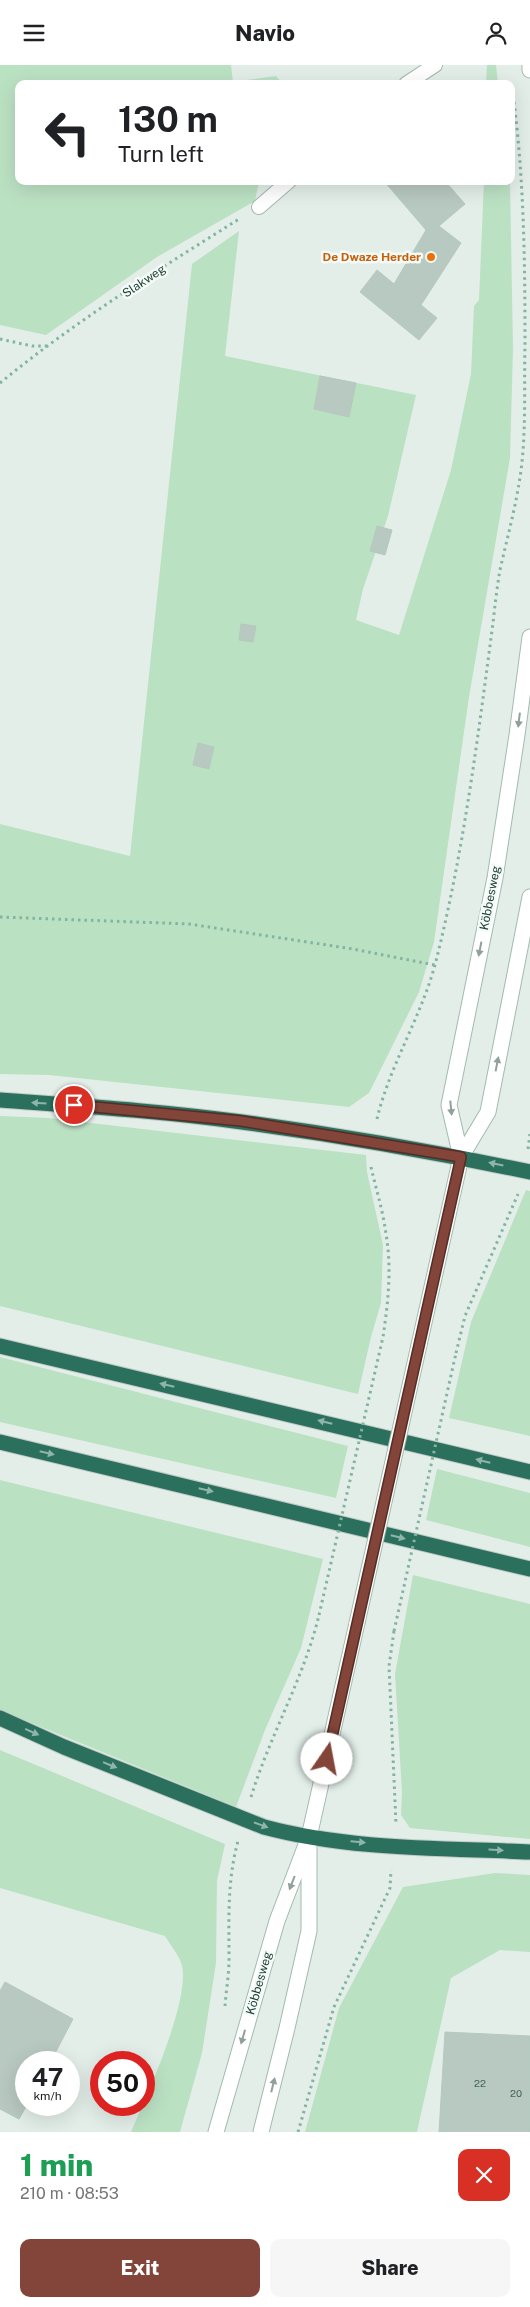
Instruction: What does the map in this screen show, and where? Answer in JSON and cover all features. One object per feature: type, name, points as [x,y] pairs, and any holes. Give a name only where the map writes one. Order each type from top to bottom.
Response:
[{"type":"highway","points":[[0,1100],[112,1108],[241,1121],[461,1157],[527,1171]]},
{"type":"highway","points":[[0,1346],[530,1472]]},
{"type":"highway","points":[[0,1442],[530,1569]]},
{"type":"highway","points":[[0,1718],[64,1747],[274,1829],[309,1837],[393,1845],[530,1852]]},
{"type":"main road","points":[[530,65],[530,70]]},
{"type":"main road","name":"Köbbesweg","points":[[461,1157],[449,1105],[495,878],[530,637]]},
{"type":"main road","name":"Köbbesweg","points":[[216,2132],[277,1921],[309,1837],[461,1157],[488,1111],[530,897]]},
{"type":"main road","name":"Köbbesweg","points":[[261,2132],[309,1931],[309,1837]]},
{"type":"lane","points":[[412,80],[435,65]]},
{"type":"lane","points":[[259,207],[285,185]]},
{"type":"path","points":[[0,917],[189,925],[353,949],[435,965],[452,894],[467,813],[500,572],[518,494],[522,463],[524,436],[525,293],[523,224],[515,131]]},
{"type":"path","name":"Slakweg","points":[[0,383],[48,346],[178,258],[259,207]]},
{"type":"path","points":[[0,339],[32,346],[48,346]]},
{"type":"path","points":[[298,2132],[334,2007],[390,1888],[397,1818],[389,1666],[394,1631],[465,1316],[527,1171],[530,1134]]},
{"type":"path","points":[[224,2015],[229,1963],[230,1880],[258,1775],[309,1652],[383,1337]]},
{"type":"green space","points":[[0,65],[231,65],[233,80],[15,80],[15,185],[258,185],[255,201],[157,257],[46,335],[0,325]]},
{"type":"green space","points":[[487,65],[496,65],[498,80],[486,80]]},
{"type":"green space","points":[[276,76],[280,80],[247,80]]},
{"type":"green space","points":[[484,185],[510,185],[513,349],[510,458],[469,697],[434,942],[419,992],[369,1093],[349,1107],[49,1075],[0,1074],[0,824],[130,856],[192,264],[239,231],[225,356],[416,395],[388,516],[363,589],[356,620],[399,635],[451,470],[471,374],[474,306],[479,300]]},
{"type":"green space","points":[[0,1116],[48,1118],[366,1155],[367,1172],[383,1245],[381,1303],[358,1394],[0,1306]]},
{"type":"green space","points":[[526,1190],[530,1191],[530,1436],[449,1418],[471,1322]]},
{"type":"green space","points":[[0,1357],[348,1446],[336,1498],[0,1422]]},
{"type":"green space","points":[[437,1469],[530,1493],[530,1547],[426,1520]]},
{"type":"green space","points":[[0,1480],[323,1559],[301,1648],[265,1730],[236,1807],[0,1710]]},
{"type":"green space","points":[[413,1575],[530,1604],[530,1839],[410,1828],[401,1815],[402,1792],[395,1674]]},
{"type":"green space","points":[[0,1750],[225,1844],[217,1881],[216,1963],[202,2053],[180,2132],[131,2132],[138,2116],[155,2116],[155,2076],[180,2002],[183,1982],[182,1966],[165,1936],[0,1888]]},
{"type":"green space","points":[[495,1873],[530,1875],[530,1952],[500,1950],[451,1978],[417,2132],[305,2132],[339,2008],[403,1887]]},
{"type":"building","name":"De Dwaze Herder","points":[[387,185],[448,185],[465,204],[439,226],[461,243],[421,305],[437,318],[419,340],[360,292],[377,270],[394,284],[426,230]]},
{"type":"building","points":[[320,376],[356,383],[349,417],[314,409]]},
{"type":"building","points":[[377,526],[392,530],[385,555],[370,551]]},
{"type":"building","points":[[241,624],[256,626],[253,642],[239,640]]},
{"type":"building","points":[[198,743],[214,747],[209,769],[193,765]]},
{"type":"building","points":[[5,1982],[73,2019],[56,2051],[15,2051],[15,2116],[21,2116],[19,2119],[0,2109],[0,1991]]},
{"type":"building","points":[[445,2032],[530,2036],[530,2132],[439,2132]]},
{"type":"place","name":"De Dwaze Herder","points":[[431,257]]},
{"type":"route","points":[[74,1105],[241,1121],[461,1157],[327,1759]]}]
